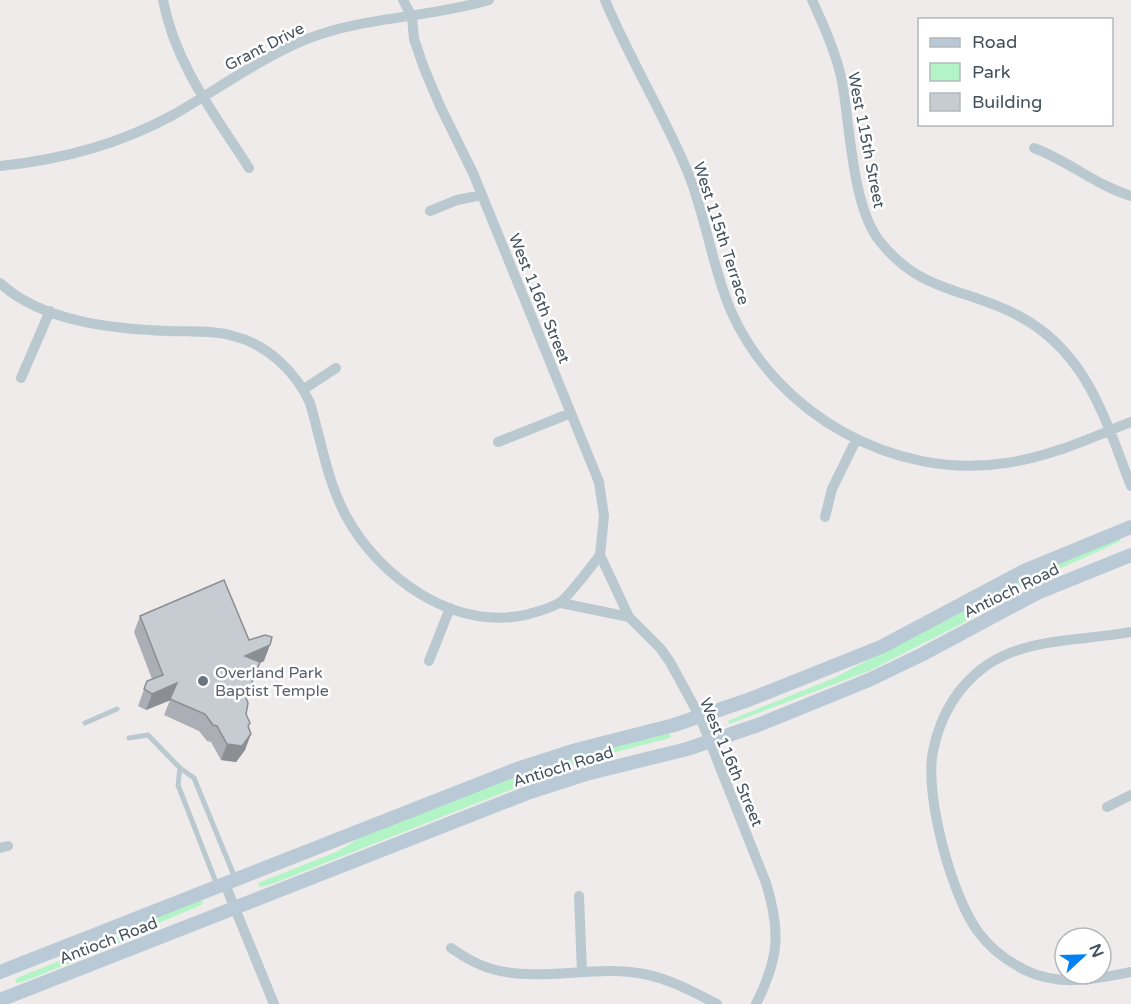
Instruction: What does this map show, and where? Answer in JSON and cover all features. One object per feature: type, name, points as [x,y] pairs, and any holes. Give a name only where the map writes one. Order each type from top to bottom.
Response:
[{"type":"main road","name":"Antioch Road","points":[[0,972],[526,766],[576,750],[700,717],[759,696],[881,646],[1024,571],[1131,527]]},
{"type":"main road","name":"Antioch Road","points":[[0,1000],[530,792],[558,782],[710,742],[758,725],[878,676],[1037,592],[1131,555]]},
{"type":"street","points":[[163,0],[166,19],[177,50],[203,97],[249,168]]},
{"type":"street","points":[[404,0],[412,16]]},
{"type":"street","name":"Grant Drive","points":[[0,166],[72,154],[108,144],[149,127],[278,52],[309,39],[375,21],[461,8],[489,0]]},
{"type":"street","name":"West 115th Terrace","points":[[605,0],[686,168],[699,202],[720,282],[732,312],[746,340],[767,369],[791,395],[834,428],[856,440],[907,458],[939,464],[971,466],[1038,457],[1131,422]]},
{"type":"street","name":"West 115th Street","points":[[812,0],[833,48],[841,78],[860,200],[867,221],[878,239],[900,263],[927,282],[1020,316],[1054,340],[1068,354],[1098,400],[1131,486]]},
{"type":"street","name":"West 116th Street","points":[[412,16],[414,39],[424,68],[482,195],[599,482],[603,496],[604,516],[600,555],[629,617],[660,648],[670,662],[700,717],[772,905],[776,926],[774,958],[767,982],[756,1004]]},
{"type":"street","points":[[1034,148],[1061,160],[1093,181],[1131,196]]},
{"type":"street","points":[[430,211],[457,200],[482,195]]},
{"type":"street","points":[[0,283],[24,300],[82,322],[109,328],[215,333],[241,338],[261,348],[282,363],[304,388],[337,496],[359,538],[379,562],[400,580],[432,601],[478,616],[498,618],[536,612],[561,603],[600,555]]},
{"type":"street","points":[[21,378],[50,311]]},
{"type":"street","points":[[304,388],[336,368]]},
{"type":"street","points":[[498,442],[571,413]]},
{"type":"street","points":[[825,517],[832,489],[856,440]]},
{"type":"street","points":[[561,603],[629,617]]},
{"type":"street","points":[[429,661],[450,608]]},
{"type":"street","points":[[1131,632],[1039,645],[1019,650],[989,664],[962,687],[943,717],[933,753],[932,791],[944,848],[954,880],[972,922],[990,946],[1011,963],[1040,976],[1071,981],[1131,972]]},
{"type":"street","points":[[1107,807],[1131,795]]},
{"type":"street","points":[[226,883],[274,1004]]},
{"type":"street","points":[[579,896],[582,972]]},
{"type":"street","points":[[451,948],[480,966],[495,970],[532,974],[618,971],[643,974],[668,980],[717,1004]]},
{"type":"lane","points":[[84,723],[117,709]]},
{"type":"lane","points":[[129,738],[148,735],[180,768],[194,778],[226,883]]},
{"type":"lane","points":[[180,768],[178,785],[226,883]]},
{"type":"green space","points":[[1119,538],[1121,541],[1010,591],[963,623],[869,671],[729,724],[728,721],[834,678],[1013,583]]},
{"type":"green space","points":[[669,733],[671,737],[666,739],[581,761],[272,884],[260,887],[258,883],[336,852],[367,834],[552,762]]},
{"type":"green space","points":[[202,900],[201,905],[115,945],[16,983],[15,980],[19,977],[110,941],[161,915]]},
{"type":"building","name":"Overland Park Baptist Temple","points":[[224,580],[249,640],[265,635],[272,637],[270,645],[245,656],[260,662],[246,698],[248,703],[246,714],[251,734],[242,746],[227,744],[217,726],[213,725],[205,714],[170,699],[177,683],[152,694],[144,689],[147,681],[163,675],[140,616]]},
{"type":"place","name":"Overland Park Baptist Temple","points":[[203,681]]}]
